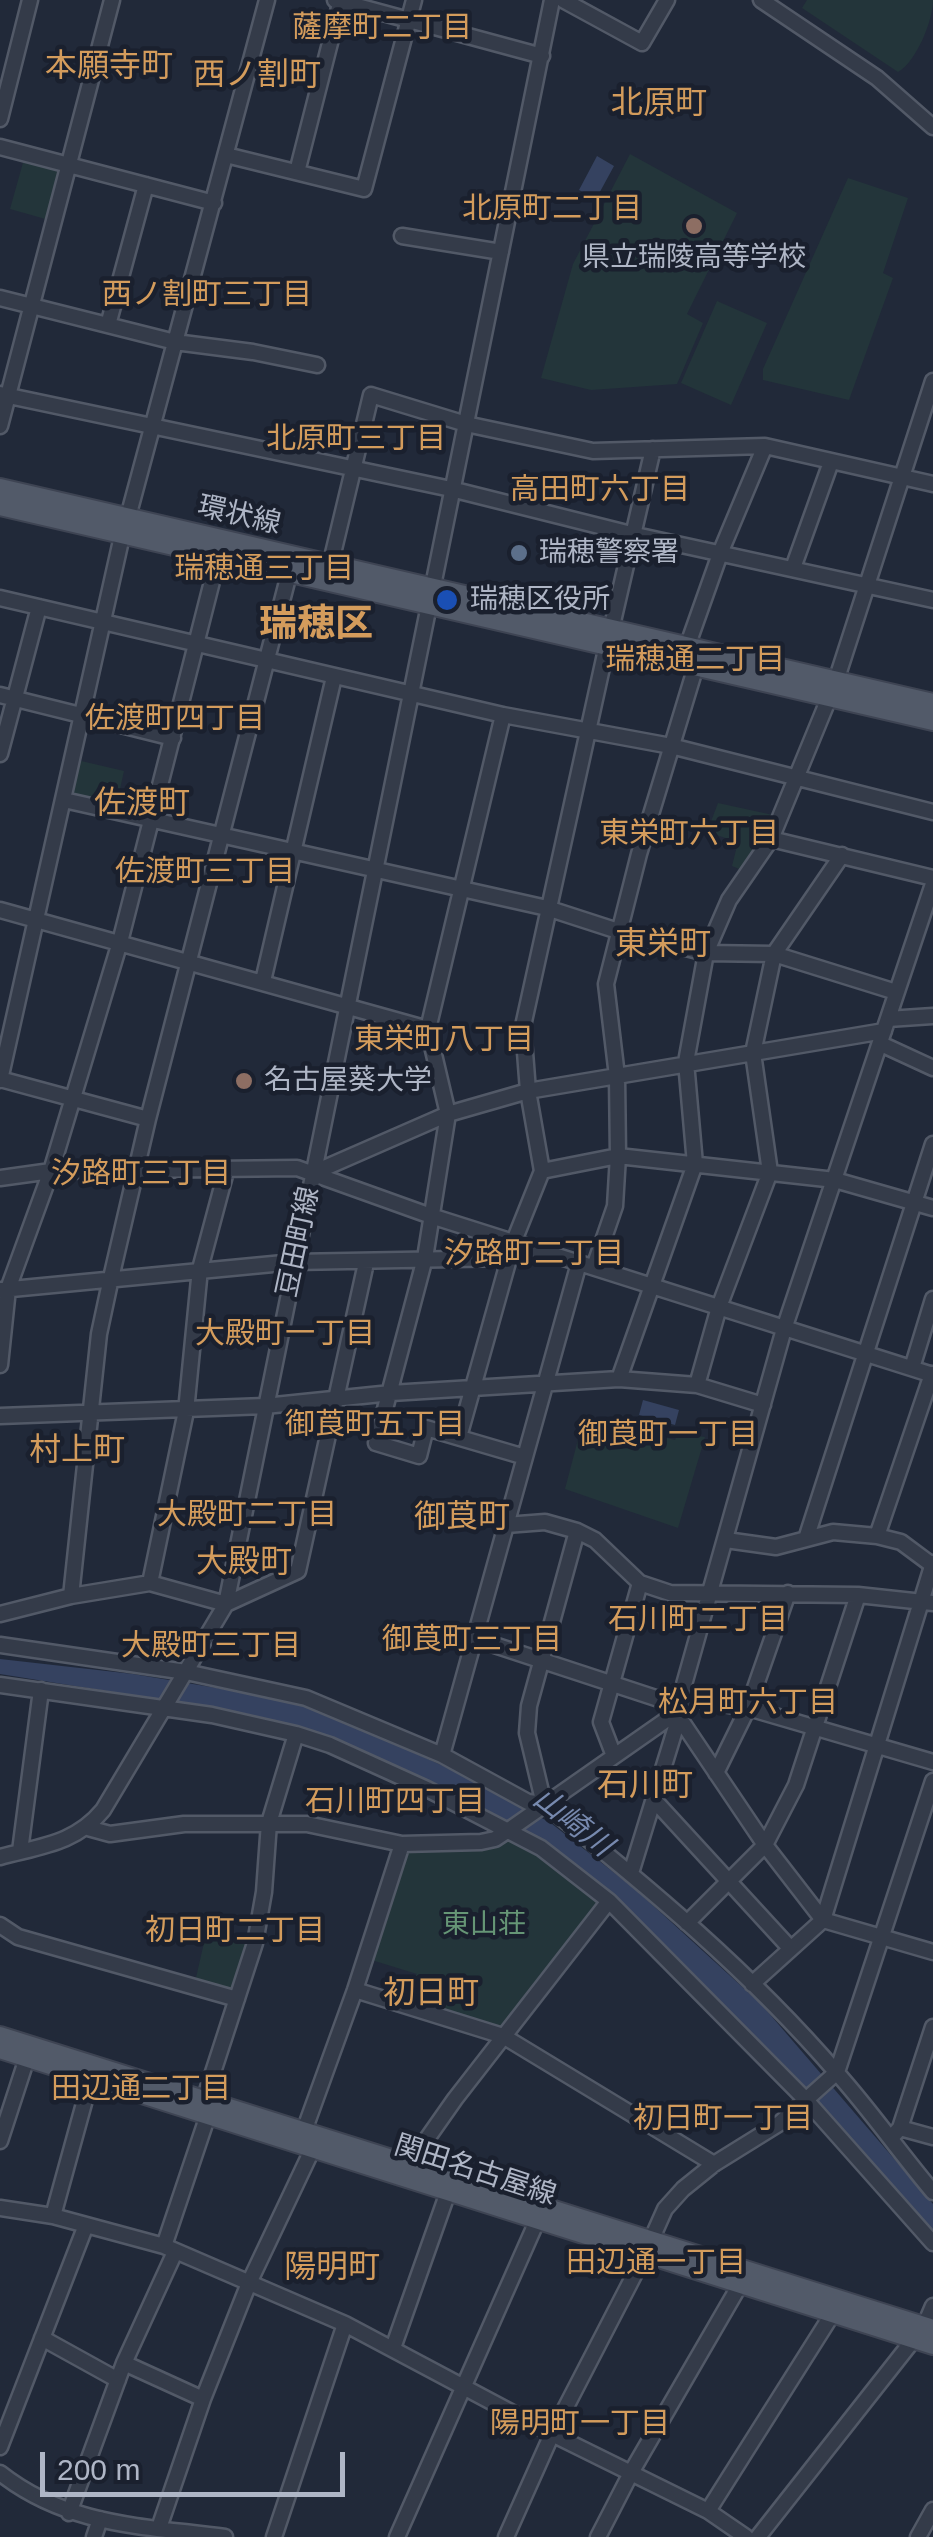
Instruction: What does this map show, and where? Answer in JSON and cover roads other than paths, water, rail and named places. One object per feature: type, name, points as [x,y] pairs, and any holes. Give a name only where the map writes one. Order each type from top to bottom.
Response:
[{"type":"main road","name":"環状線","points":[[0,488],[218,558],[430,597],[609,638],[696,666],[933,703]]},
{"type":"main road","name":"環状線","points":[[0,506],[330,566],[430,597]]},
{"type":"main road","name":"環状線","points":[[609,638],[687,647],[933,720]]},
{"type":"main road","name":"関田名古屋線","points":[[0,2036],[313,2148],[410,2172],[924,2332],[933,2345]]},
{"type":"main road","name":"関田名古屋線","points":[[0,2049],[91,2078],[304,2131],[410,2172],[448,2192],[540,2213]]},
{"type":"main road","name":"関田名古屋線","points":[[745,2278],[832,2313],[924,2332]]},
{"type":"street","points":[[0,119],[30,0]]},
{"type":"street","points":[[0,426],[4,395],[33,306],[112,0]]},
{"type":"street","points":[[148,1118],[0,1080],[125,527],[267,0]]},
{"type":"street","points":[[226,154],[364,189],[414,0]]},
{"type":"street","name":"豆田町線","points":[[88,1828],[226,1604],[552,0]]},
{"type":"street","points":[[563,0],[642,43],[666,0]]},
{"type":"street","points":[[761,0],[878,78],[933,127]]},
{"type":"street","points":[[296,172],[339,1],[542,56]]},
{"type":"street","points":[[0,147],[214,203]]},
{"type":"street","points":[[108,325],[146,185]]},
{"type":"street","points":[[402,236],[501,252]]},
{"type":"street","points":[[0,298],[175,342],[317,365]]},
{"type":"street","points":[[620,1379],[695,1164],[686,1062],[706,954],[729,900],[771,839],[832,689],[933,381]]},
{"type":"street","points":[[4,395],[451,489],[631,534],[933,600]]},
{"type":"street","points":[[330,566],[371,395],[466,424],[593,451],[765,446],[933,484]]},
{"type":"street","points":[[687,647],[765,446]]},
{"type":"street","points":[[458,1437],[514,1241],[542,1171],[528,1091],[524,1026],[586,732],[652,449]]},
{"type":"street","points":[[793,568],[831,462]]},
{"type":"street","points":[[0,1365],[4,1290],[50,1171],[120,942],[218,558]]},
{"type":"street","points":[[71,1596],[99,1334],[110,1278],[289,574]]},
{"type":"street","points":[[0,598],[503,715],[671,746],[933,812]]},
{"type":"street","points":[[0,754],[8,696],[39,608]]},
{"type":"street","points":[[442,1756],[546,1383],[586,1265],[616,1206],[616,1076],[606,984],[618,930],[696,666]]},
{"type":"street","points":[[263,982],[334,677]]},
{"type":"street","points":[[8,696],[173,738]]},
{"type":"street","points":[[503,715],[428,1029],[448,1114],[425,1258],[376,1443],[419,1456],[426,1428],[525,1457]]},
{"type":"street","points":[[64,800],[548,908],[706,954],[774,954],[896,992]]},
{"type":"street","points":[[631,1873],[655,1800],[784,1329],[933,881],[771,839]]},
{"type":"street","points":[[697,1386],[718,1307],[770,1172],[752,1053],[774,954],[842,855]]},
{"type":"street","points":[[0,910],[428,1029]]},
{"type":"street","points":[[313,1173],[448,1114],[528,1091],[884,1032],[933,1016]]},
{"type":"street","points":[[884,1032],[933,1068]]},
{"type":"street","points":[[806,1539],[933,1144]]},
{"type":"street","points":[[542,1171],[618,1156],[836,1180],[933,1208]]},
{"type":"street","points":[[150,1583],[186,1411],[200,1269],[227,1168]]},
{"type":"street","points":[[0,1178],[50,1171],[298,1168],[432,1216],[932,1375],[877,1536]]},
{"type":"street","points":[[4,1290],[294,1262],[509,1258]]},
{"type":"street","points":[[0,1614],[71,1596],[150,1583],[226,1604],[298,1570],[366,1262]]},
{"type":"street","points":[[912,1368],[933,1299]]},
{"type":"street","points":[[0,1416],[186,1411],[620,1379],[697,1386],[763,1405]]},
{"type":"street","points":[[506,1525],[545,1522],[577,1531],[596,1540],[640,1583],[670,1594],[788,1593],[928,1601]]},
{"type":"street","points":[[538,1808],[527,1734],[529,1706],[577,1531]]},
{"type":"street","points":[[726,1540],[776,1547],[833,1532],[877,1536],[900,1542],[933,1564],[928,1601],[875,1746],[823,1920],[752,1984]]},
{"type":"street","points":[[614,1756],[601,1722],[640,1583]]},
{"type":"street","points":[[716,1773],[748,1708],[788,1593]]},
{"type":"street","points":[[688,1922],[766,1845],[796,1786],[858,1595]]},
{"type":"street","points":[[473,1638],[678,1709],[748,1708],[933,1762]]},
{"type":"street","points":[[0,1645],[306,1698],[442,1756],[528,1802],[631,1873],[688,1922],[752,1984],[833,2075],[895,2133],[933,2192]]},
{"type":"street","points":[[0,1685],[166,1706],[296,1734],[330,1745],[511,1828],[609,1901],[807,2099],[933,2243]]},
{"type":"street","points":[[20,1851],[40,1690]]},
{"type":"street","points":[[0,1856],[67,1840],[88,1828],[110,1834],[184,1824],[269,1823],[342,1830],[402,1844],[480,1842],[511,1828],[678,1709]]},
{"type":"street","points":[[678,1709],[716,1773],[823,1920],[933,1952]]},
{"type":"street","points":[[69,2513],[170,2249],[236,1999],[255,1943],[264,1892],[269,1823],[296,1734]]},
{"type":"street","points":[[506,2537],[552,2434],[665,2209],[714,2164],[780,2123],[833,2075],[933,1781]]},
{"type":"street","points":[[655,1800],[790,1948]]},
{"type":"street","points":[[304,2131],[402,1844]]},
{"type":"street","points":[[410,2172],[455,2099],[609,1901]]},
{"type":"street","points":[[0,1925],[18,1937],[236,1999]]},
{"type":"street","points":[[355,1990],[504,2036],[714,2164]]},
{"type":"street","points":[[895,2133],[933,2027]]},
{"type":"street","points":[[0,2141],[27,2058]]},
{"type":"street","points":[[53,2216],[91,2078]]},
{"type":"street","points":[[895,2133],[933,2137]]},
{"type":"street","points":[[159,2528],[202,2399],[249,2283],[313,2148]]},
{"type":"street","points":[[393,2348],[448,2192]]},
{"type":"street","points":[[0,2208],[53,2216],[170,2249],[345,2324],[552,2434],[708,2510],[746,2537]]},
{"type":"street","points":[[397,2537],[540,2213]]},
{"type":"street","points":[[0,2447],[86,2225]]},
{"type":"street","points":[[598,2537],[632,2471],[745,2278]]},
{"type":"street","points":[[758,2537],[924,2332],[933,2306]]},
{"type":"street","points":[[708,2510],[832,2313]]},
{"type":"street","points":[[274,2537],[345,2324]]},
{"type":"street","points":[[42,2338],[118,2380]]},
{"type":"street","points":[[124,2363],[202,2399]]},
{"type":"street","points":[[0,2473],[28,2495],[69,2513],[225,2537]]},
{"type":"street","points":[[918,2537],[933,2510]]},
{"type":"street","points":[[94,2537],[100,2519]]},
{"type":"water","points":[[597,156],[614,166],[596,199],[579,190]]},
{"type":"water","points":[[643,1400],[679,1410],[675,1425],[639,1415]]},
{"type":"water","name":"山崎川","points":[[0,1659],[133,1674],[259,1695],[325,1712],[487,1786],[552,1824],[635,1889],[761,2004],[933,2204],[933,2234],[676,1960],[528,1836],[441,1788],[336,1738],[225,1710],[0,1674]]},
{"type":"place","name":"県立瑞陵高等学校","points":[[694,226]]},
{"type":"place","name":"瑞穂警察署","points":[[519,553]]},
{"type":"place","name":"瑞穂区役所","points":[[447,600]]},
{"type":"place","name":"名古屋葵大学","points":[[244,1081]]},
{"type":"district","name":"薩摩町二丁目","points":[[382,29]]},
{"type":"district","name":"本願寺町","points":[[109,67]]},
{"type":"district","name":"西ノ割町","points":[[257,76]]},
{"type":"district","name":"北原町","points":[[659,104]]},
{"type":"district","name":"北原町二丁目","points":[[552,210]]},
{"type":"district","name":"西ノ割町三丁目","points":[[207,296]]},
{"type":"district","name":"北原町三丁目","points":[[356,440]]},
{"type":"district","name":"高田町六丁目","points":[[600,491]]},
{"type":"district","name":"瑞穂通三丁目","points":[[264,570]]},
{"type":"district","name":"瑞穂区","points":[[316,626]]},
{"type":"district","name":"瑞穂通二丁目","points":[[695,661]]},
{"type":"district","name":"佐渡町四丁目","points":[[175,720]]},
{"type":"district","name":"佐渡町","points":[[142,804]]},
{"type":"district","name":"東栄町六丁目","points":[[689,835]]},
{"type":"district","name":"佐渡町三丁目","points":[[205,873]]},
{"type":"district","name":"東栄町","points":[[663,945]]},
{"type":"district","name":"東栄町八丁目","points":[[444,1041]]},
{"type":"district","name":"汐路町三丁目","points":[[141,1175]]},
{"type":"district","name":"汐路町二丁目","points":[[534,1255]]},
{"type":"district","name":"大殿町一丁目","points":[[285,1335]]},
{"type":"district","name":"御莨町五丁目","points":[[375,1426]]},
{"type":"district","name":"御莨町一丁目","points":[[668,1436]]},
{"type":"district","name":"村上町","points":[[77,1451]]},
{"type":"district","name":"大殿町二丁目","points":[[247,1516]]},
{"type":"district","name":"御莨町","points":[[462,1518]]},
{"type":"district","name":"大殿町","points":[[244,1563]]},
{"type":"district","name":"石川町二丁目","points":[[698,1621]]},
{"type":"district","name":"御莨町三丁目","points":[[472,1641]]},
{"type":"district","name":"大殿町三丁目","points":[[211,1647]]},
{"type":"district","name":"松月町六丁目","points":[[748,1704]]},
{"type":"district","name":"石川町","points":[[645,1786]]},
{"type":"district","name":"石川町四丁目","points":[[395,1803]]},
{"type":"district","name":"初日町二丁目","points":[[235,1932]]},
{"type":"district","name":"初日町","points":[[431,1994]]},
{"type":"district","name":"田辺通二丁目","points":[[141,2090]]},
{"type":"district","name":"初日町一丁目","points":[[723,2120]]},
{"type":"district","name":"田辺通一丁目","points":[[656,2264]]},
{"type":"district","name":"陽明町","points":[[332,2268]]},
{"type":"district","name":"陽明町一丁目","points":[[580,2425]]},
{"type":"park label","name":"東山荘","points":[[484,1925]]}]
